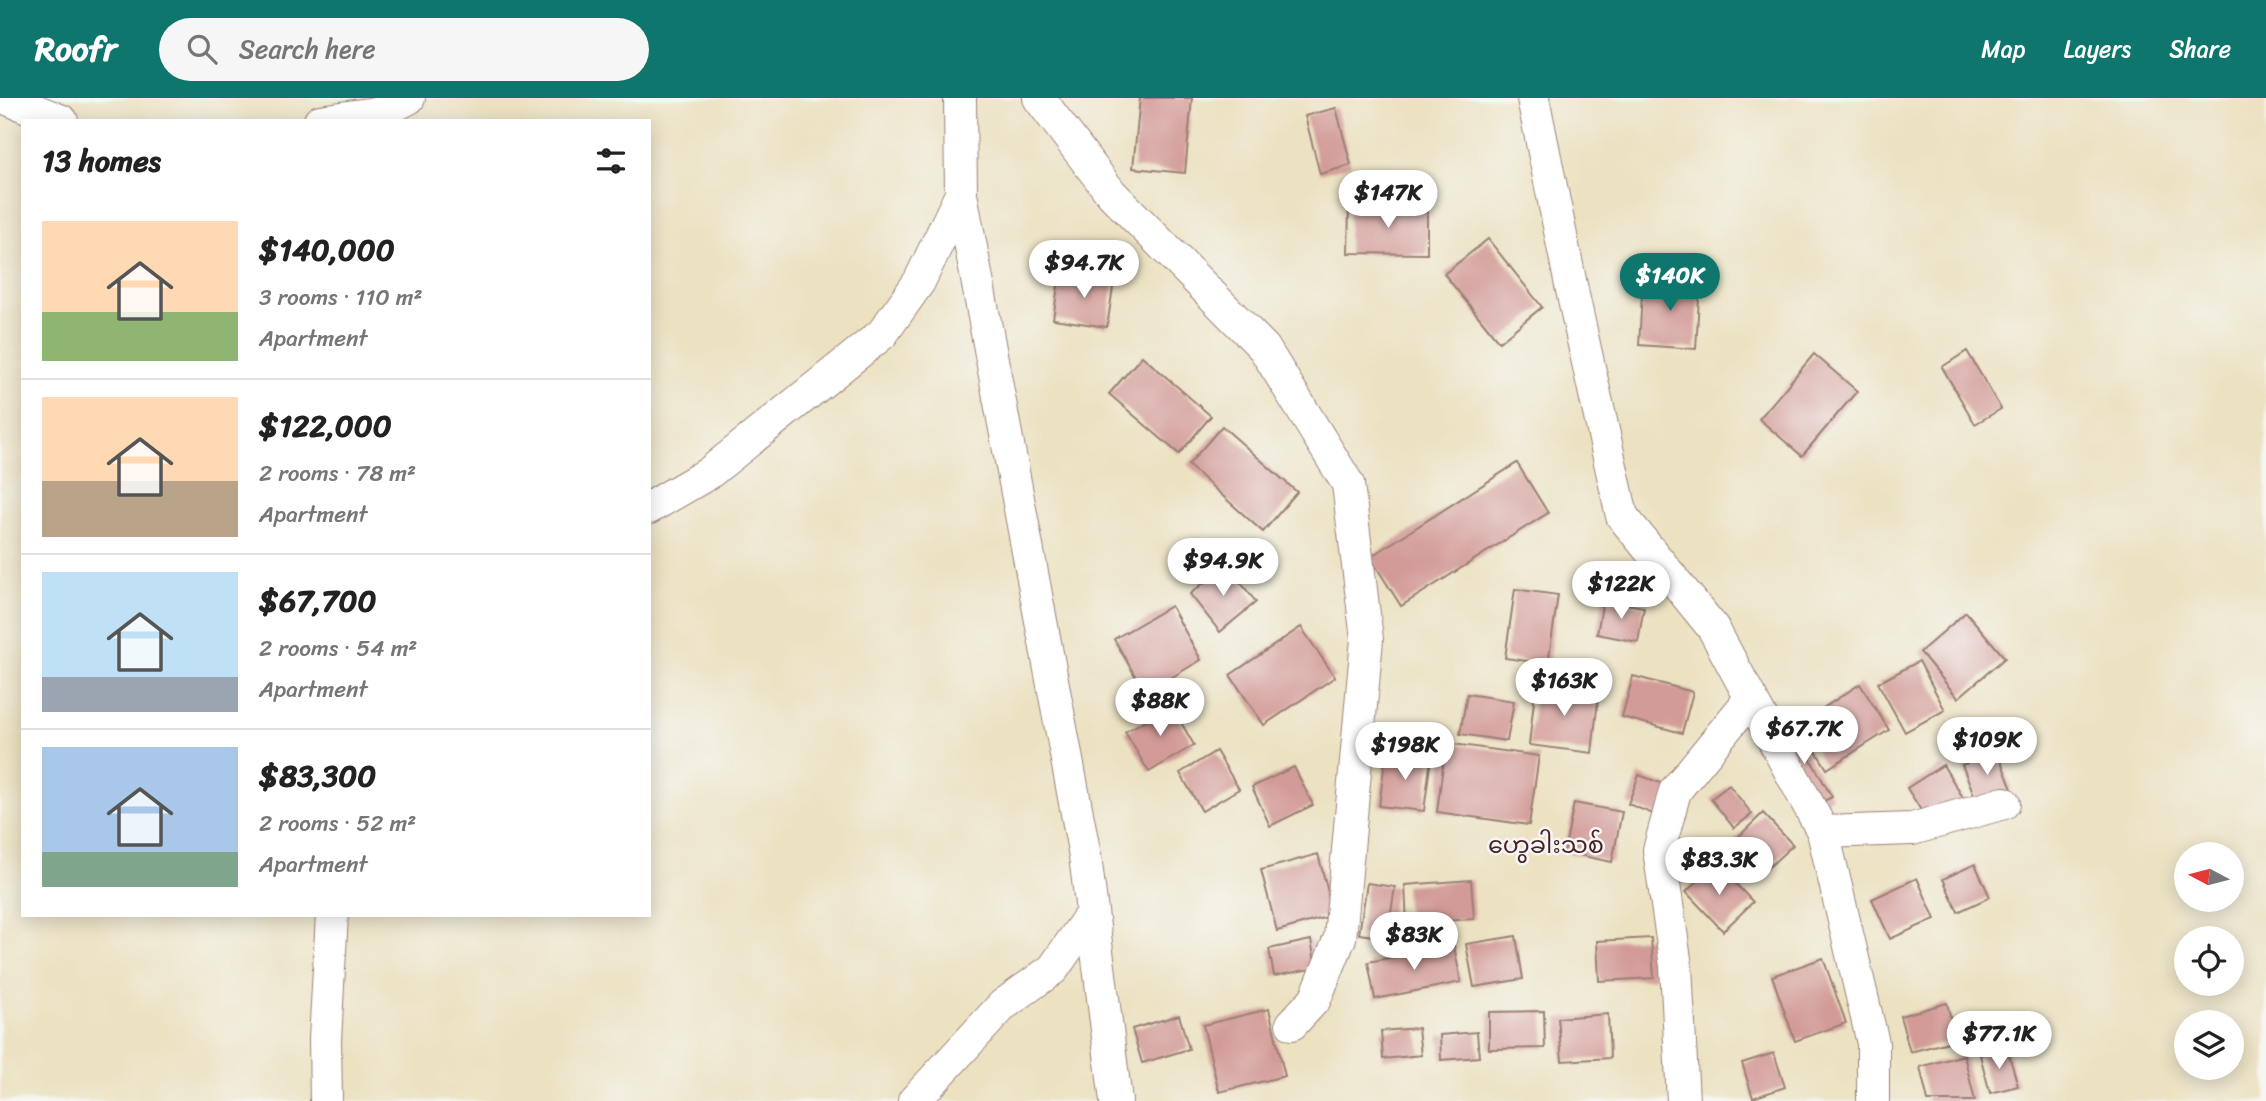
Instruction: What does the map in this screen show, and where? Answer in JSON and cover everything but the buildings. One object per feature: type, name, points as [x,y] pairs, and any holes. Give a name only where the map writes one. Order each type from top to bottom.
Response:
[{"type":"street","points":[[5,98],[57,119]]},
{"type":"street","points":[[334,119],[382,112],[409,98]]},
{"type":"street","points":[[960,98],[961,194],[1085,856],[1116,1101]]},
{"type":"street","points":[[1039,98],[1111,192],[1264,348],[1348,484],[1367,639],[1340,938],[1315,999],[1292,1024]]},
{"type":"street","points":[[1533,98],[1622,516],[1713,628],[1823,832],[1873,1043],[1873,1101]]},
{"type":"street","points":[[651,507],[709,473],[882,334],[919,282],[961,194]]},
{"type":"street","points":[[1683,1101],[1675,966],[1659,849],[1675,791],[1751,698]]},
{"type":"street","points":[[1823,832],[1912,830],[2004,803]]},
{"type":"street","points":[[914,1101],[1003,1004],[1053,969],[1092,913]]},
{"type":"street","points":[[326,1101],[325,1040],[331,917]]},
{"type":"district","name":"ဟွေခါးသစ်","points":[[1546,845]]}]
